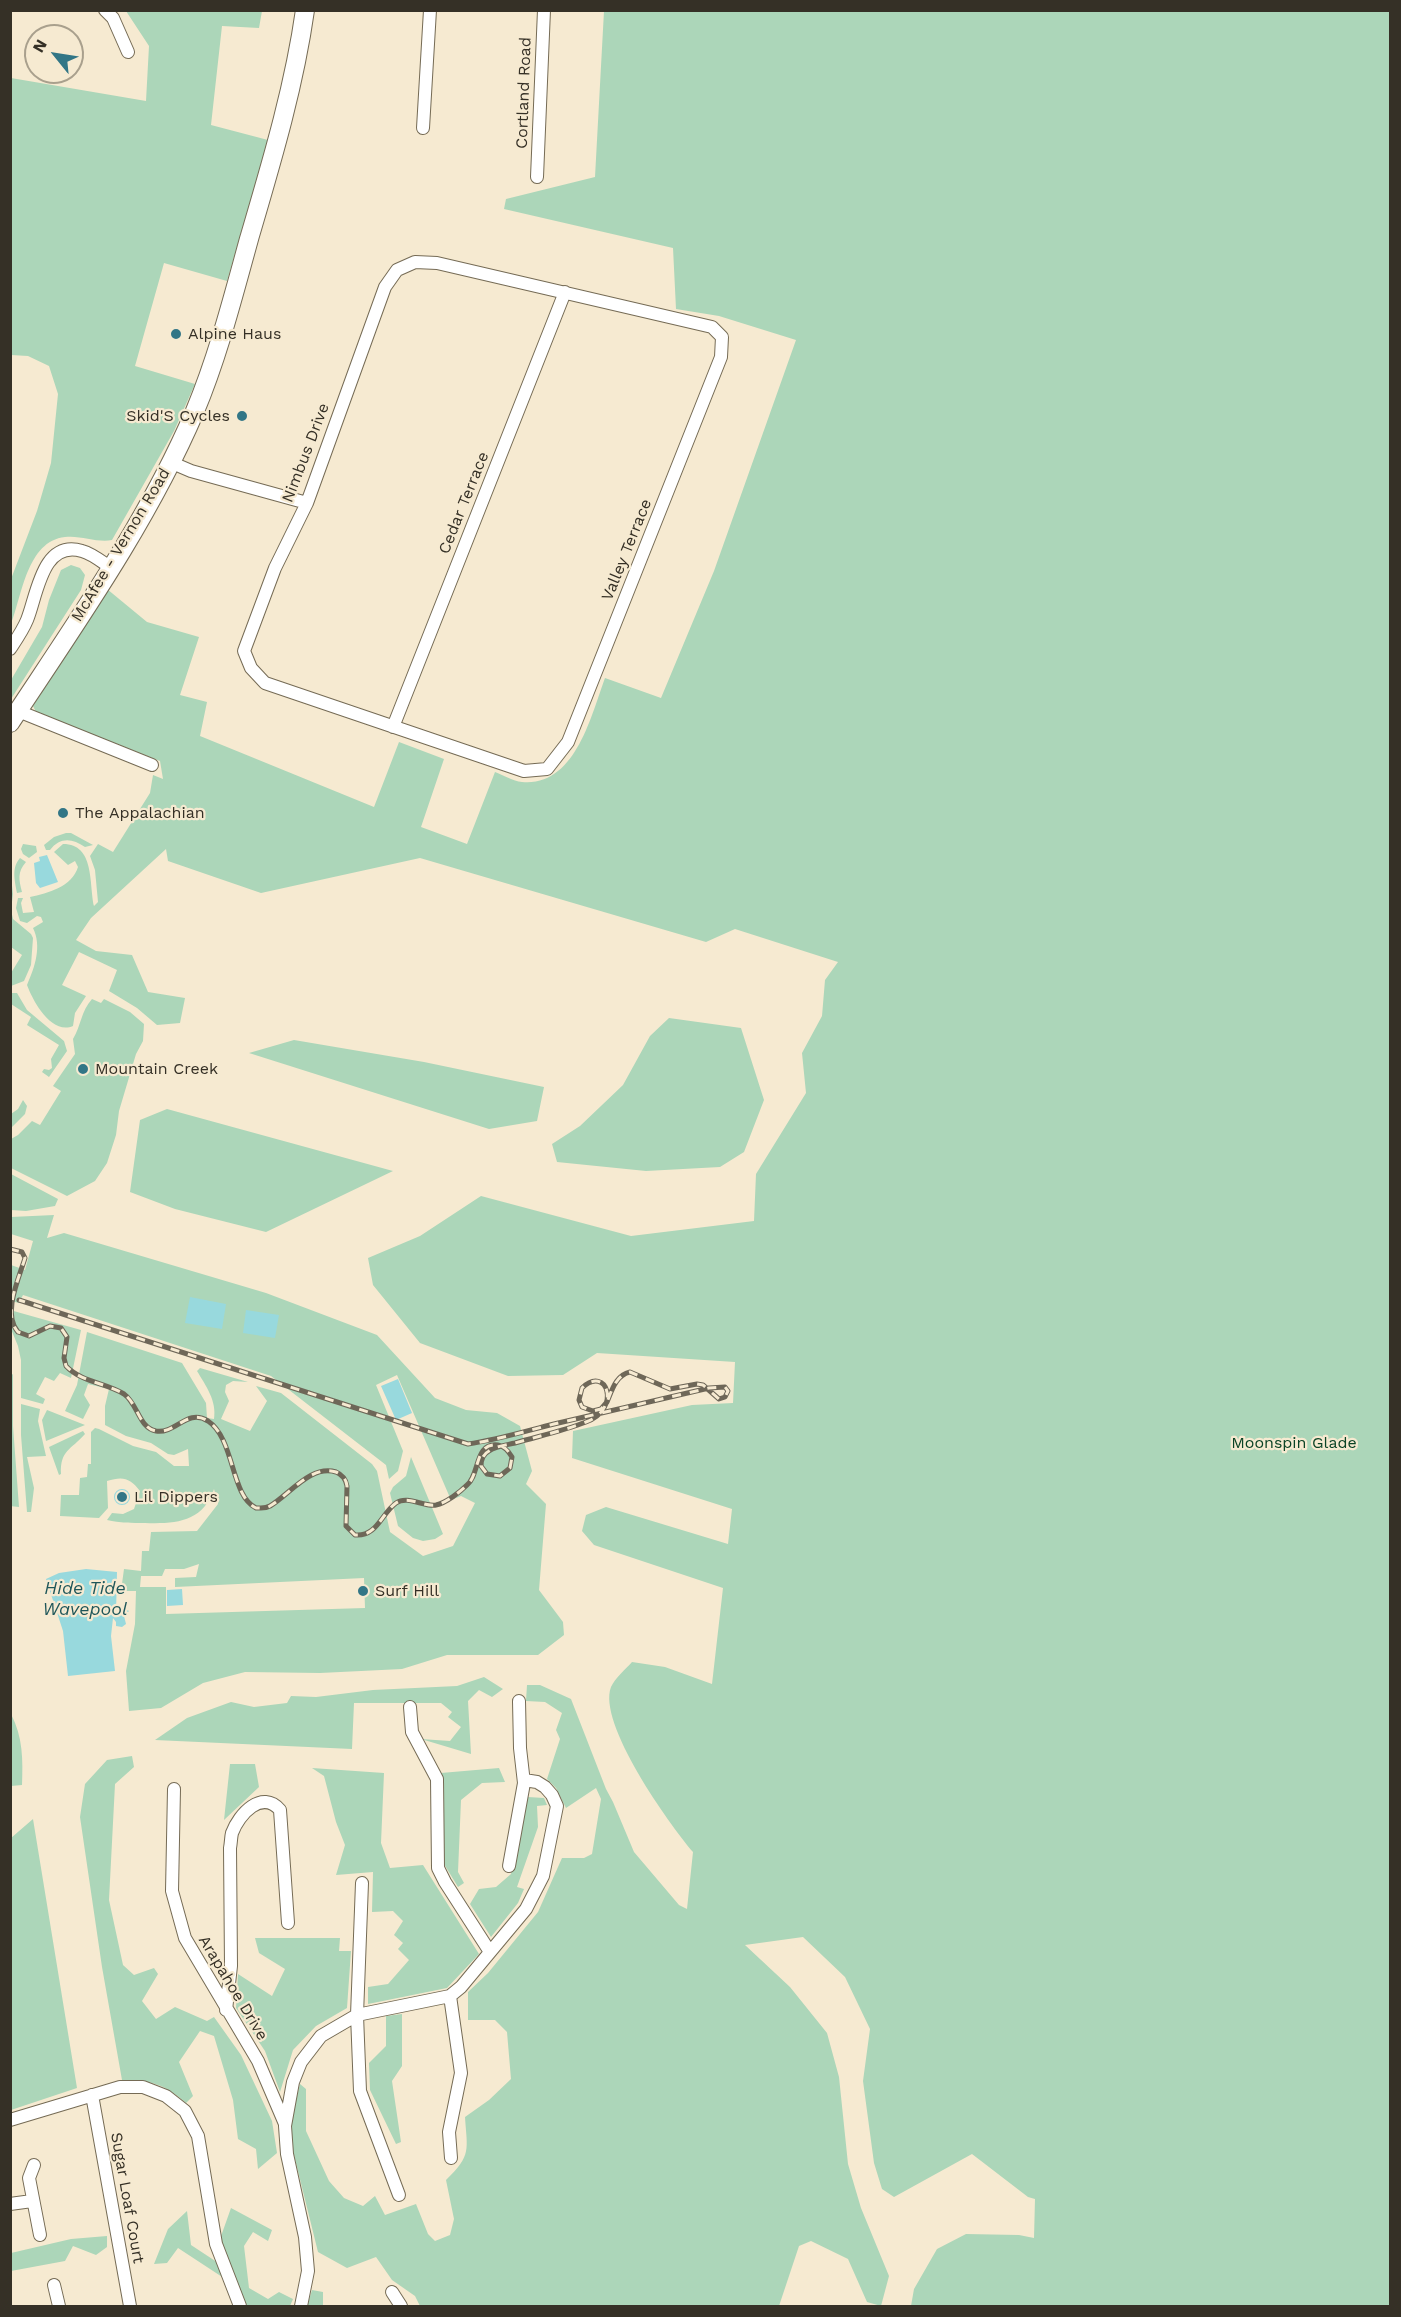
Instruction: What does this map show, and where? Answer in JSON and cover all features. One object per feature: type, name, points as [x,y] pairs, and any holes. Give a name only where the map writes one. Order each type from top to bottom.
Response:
[{"type":"main road","name":"McAfee - Vernon Road","points":[[14,717],[111,568],[140,519],[194,412],[225,324],[283,117],[297,59],[305,10]]},
{"type":"street","points":[[105,10],[113,18],[128,52]]},
{"type":"street","points":[[423,128],[430,10]]},
{"type":"street","name":"Cortland Road","points":[[537,177],[544,10]]},
{"type":"street","name":"Nimbus Drive","points":[[547,769],[524,771],[265,683],[251,668],[244,651],[275,568],[307,503],[385,287],[397,270],[415,262],[437,263],[712,327],[722,337]]},
{"type":"street","name":"Cedar Terrace","points":[[393,727],[565,292]]},
{"type":"street","name":"Valley Terrace","points":[[547,769],[568,742],[721,357],[722,337]]},
{"type":"street","points":[[170,462],[202,474],[307,503]]},
{"type":"street","points":[[10,649],[27,620],[45,568],[54,556],[69,550],[83,551],[111,568]]},
{"type":"street","points":[[14,717],[152,765]]},
{"type":"street","points":[[509,1866],[524,1780],[520,1748],[519,1701]]},
{"type":"street","points":[[410,1707],[412,1732],[437,1779],[438,1868],[490,1952]]},
{"type":"street","points":[[301,2307],[308,2271],[305,2237],[287,2154],[285,2126],[293,2082],[301,2062],[316,2041],[333,2027],[357,2015],[450,1996],[461,1987],[526,1909],[543,1876],[556,1806],[552,1795],[545,1787],[537,1782],[524,1780]]},
{"type":"street","name":"Arapahoe Drive","points":[[174,1789],[172,1892],[185,1938],[258,2061],[285,2126]]},
{"type":"street","points":[[226,2010],[231,1966],[230,1848],[232,1833],[242,1815],[256,1804],[268,1801],[280,1810],[288,1923]]},
{"type":"street","points":[[362,1883],[357,2015],[360,2091],[399,2195]]},
{"type":"street","points":[[450,1996],[461,2073],[449,2132],[451,2158]]},
{"type":"street","points":[[10,2120],[120,2087],[143,2087],[166,2096],[185,2111],[198,2136],[216,2244],[240,2307]]},
{"type":"street","name":"Sugar Loaf Court","points":[[92,2095],[130,2307]]},
{"type":"street","points":[[34,2165],[29,2178],[40,2235]]},
{"type":"street","points":[[10,2204],[32,2201]]},
{"type":"street","points":[[54,2285],[59,2307]]},
{"type":"street","points":[[392,2292],[401,2307]]},
{"type":"green space","points":[[126,11],[262,11],[259,28],[222,26],[211,125],[268,140],[227,281],[164,263],[135,366],[195,384],[174,431],[112,540],[65,537],[52,541],[42,548],[28,572],[11,624],[11,579],[37,511],[51,463],[58,394],[49,366],[28,356],[11,355],[11,78],[24,80],[24,84],[46,84],[146,101],[149,46]]},
{"type":"green space","name":"Moonspin Glade","points":[[604,11],[1390,11],[1390,2306],[911,2306],[914,2289],[937,2249],[966,2234],[1019,2235],[1034,2238],[1035,2199],[1028,2197],[972,2154],[894,2197],[882,2189],[874,2163],[863,2081],[870,2029],[845,1977],[803,1937],[745,1945],[790,1987],[827,2033],[839,2077],[848,2164],[861,2208],[889,2276],[881,2306],[867,2302],[848,2259],[811,2241],[799,2246],[779,2306],[420,2306],[415,2296],[392,2280],[376,2257],[347,2268],[318,2252],[293,2151],[290,2124],[300,2084],[306,2089],[306,2131],[329,2181],[344,2198],[363,2206],[375,2196],[385,2215],[416,2204],[428,2234],[435,2241],[450,2235],[454,2219],[446,2180],[460,2164],[466,2152],[465,2117],[489,2100],[511,2079],[507,2032],[495,2020],[468,2020],[468,1992],[488,1973],[538,1912],[562,1858],[584,1858],[592,1854],[601,1799],[596,1788],[566,1808],[556,1788],[547,1779],[560,1739],[556,1730],[562,1713],[545,1702],[526,1701],[527,1685],[540,1685],[571,1699],[606,1789],[634,1852],[679,1905],[687,1909],[693,1852],[653,1797],[624,1748],[610,1703],[611,1687],[632,1662],[665,1667],[712,1684],[723,1588],[594,1545],[582,1531],[586,1515],[606,1507],[728,1544],[732,1509],[572,1458],[573,1431],[692,1405],[733,1403],[735,1362],[597,1353],[563,1375],[508,1376],[420,1343],[373,1285],[368,1258],[420,1236],[481,1196],[631,1236],[754,1221],[756,1174],[806,1093],[802,1053],[822,1016],[825,980],[838,962],[735,929],[706,942],[420,858],[261,893],[168,861],[166,849],[91,918],[76,940],[96,951],[132,955],[148,992],[185,998],[180,1023],[157,1025],[137,1008],[109,991],[117,970],[79,952],[62,985],[86,996],[75,1013],[73,1026],[57,1026],[38,1007],[27,985],[35,964],[37,949],[33,928],[43,922],[41,917],[37,916],[27,923],[20,921],[16,908],[18,898],[23,898],[21,903],[23,913],[34,912],[30,897],[58,888],[75,874],[78,867],[75,861],[68,865],[54,852],[63,844],[73,846],[86,858],[94,906],[98,902],[95,870],[90,856],[98,844],[113,852],[150,793],[153,775],[163,779],[160,761],[36,712],[33,706],[107,589],[147,622],[199,637],[180,695],[207,702],[200,736],[374,807],[399,742],[444,759],[421,827],[467,844],[495,772],[522,782],[540,781],[555,773],[568,761],[587,729],[605,678],[661,698],[714,571],[796,340],[719,316],[676,309],[673,248],[504,209],[506,199],[595,177]]},
{"type":"green space","points":[[71,565],[80,568],[85,575],[81,590],[11,699],[11,680],[42,627],[49,600],[61,570]]},
{"type":"green space","points":[[71,833],[93,845],[85,847],[66,840],[46,850],[44,845],[54,837]]},
{"type":"green space","points":[[23,844],[36,846],[37,852],[29,858],[23,854],[21,849]]},
{"type":"green space","points":[[20,858],[26,862],[21,869],[20,876],[22,892],[17,893],[15,870]]},
{"type":"green space","points":[[11,877],[13,894],[11,910]]},
{"type":"green space","points":[[11,910],[13,919],[33,938],[31,965],[24,981],[11,986],[11,973],[22,955],[11,947]]},
{"type":"green space","points":[[11,993],[17,993],[27,1010],[64,1041],[67,1051],[49,1077],[42,1072],[44,1069],[52,1068],[51,1059],[59,1045],[27,1025],[31,1017],[11,1004]]},
{"type":"green space","points":[[92,999],[101,1003],[104,999],[130,1012],[144,1024],[143,1041],[136,1054],[119,1111],[116,1135],[107,1163],[95,1181],[67,1196],[11,1168],[11,1139],[32,1121],[40,1125],[61,1091],[53,1086],[75,1054],[73,1039]]},
{"type":"green space","points":[[669,1018],[741,1028],[764,1100],[744,1152],[720,1167],[646,1171],[557,1162],[552,1144],[580,1126],[623,1085],[650,1036]]},
{"type":"green space","points":[[294,1040],[424,1062],[544,1087],[537,1121],[489,1129],[249,1053]]},
{"type":"green space","points":[[23,1100],[27,1106],[25,1114],[11,1128],[11,1114],[18,1109]]},
{"type":"green space","points":[[167,1109],[393,1171],[266,1232],[175,1209],[130,1192],[140,1120]]},
{"type":"green space","points":[[11,1174],[58,1199],[55,1206],[26,1211],[11,1210]]},
{"type":"green space","points":[[54,1215],[47,1238],[64,1233],[266,1293],[377,1335],[435,1398],[466,1410],[497,1413],[520,1426],[532,1471],[526,1484],[546,1504],[539,1590],[563,1622],[564,1635],[538,1655],[447,1655],[402,1669],[320,1673],[245,1672],[203,1683],[161,1708],[129,1711],[126,1671],[135,1624],[136,1591],[121,1591],[124,1569],[141,1571],[142,1551],[149,1551],[151,1532],[197,1531],[218,1504],[214,1489],[203,1508],[196,1515],[187,1519],[167,1523],[126,1523],[107,1520],[112,1513],[123,1514],[134,1509],[140,1491],[126,1479],[118,1479],[107,1481],[108,1508],[99,1518],[60,1516],[61,1495],[79,1495],[80,1478],[87,1477],[88,1464],[91,1464],[91,1432],[95,1428],[133,1446],[156,1452],[174,1466],[189,1466],[188,1449],[174,1455],[168,1454],[151,1443],[126,1436],[105,1425],[105,1406],[109,1389],[88,1384],[84,1395],[90,1405],[83,1419],[65,1411],[77,1385],[87,1332],[182,1363],[206,1403],[207,1418],[214,1419],[214,1406],[197,1371],[200,1368],[248,1382],[233,1381],[226,1385],[225,1392],[229,1401],[221,1419],[250,1431],[267,1401],[256,1386],[281,1393],[372,1464],[377,1471],[390,1532],[423,1556],[453,1546],[475,1503],[461,1496],[451,1500],[397,1375],[376,1385],[403,1451],[398,1471],[389,1479],[386,1465],[271,1376],[23,1295],[19,1303],[11,1301],[11,1265],[25,1270],[33,1241],[11,1234],[11,1217]],"holes":[[[199,1564],[196,1577],[175,1578],[175,1587],[364,1578],[365,1608],[166,1614],[166,1587],[140,1587],[141,1576],[162,1576],[165,1569],[184,1569]]]},
{"type":"green space","points":[[10,1310],[81,1330],[71,1378],[60,1373],[54,1381],[45,1377],[36,1394],[45,1399],[43,1404],[21,1398],[21,1360],[11,1329]]},
{"type":"green space","points":[[13,1374],[13,1426],[19,1507],[10,1506],[10,1376]]},
{"type":"green space","points":[[21,1404],[40,1409],[38,1421],[46,1456],[27,1457],[34,1488],[31,1512],[27,1512]]},
{"type":"green space","points":[[47,1410],[85,1425],[46,1441],[42,1420]]},
{"type":"green space","points":[[83,1431],[85,1434],[64,1455],[59,1475],[49,1447]]},
{"type":"green space","points":[[411,1457],[443,1534],[435,1539],[423,1541],[413,1538],[398,1526],[390,1493],[393,1487],[406,1476]]},
{"type":"green space","points":[[484,1677],[503,1689],[492,1697],[479,1690],[468,1701],[471,1754],[421,1739],[450,1741],[461,1727],[448,1717],[452,1712],[441,1703],[354,1703],[352,1749],[155,1740],[187,1718],[231,1702],[254,1707],[287,1703],[291,1696],[316,1697],[373,1690],[457,1686]]},
{"type":"green space","points":[[11,1714],[20,1740],[22,1785],[11,1786]]},
{"type":"green space","points":[[132,1756],[134,1767],[115,1784],[109,1900],[123,1965],[134,1975],[154,1968],[158,1974],[142,2001],[156,2019],[175,2007],[207,2021],[214,2017],[241,2055],[272,2121],[277,2153],[258,2169],[256,2149],[238,2139],[233,2100],[214,2036],[200,2031],[179,2062],[193,2096],[186,2103],[171,2091],[157,2084],[122,2080],[102,1967],[80,1817],[85,1784],[107,1760]]},
{"type":"green space","points":[[230,1764],[255,1764],[259,1787],[224,1820]]},
{"type":"green space","points":[[312,1768],[384,1773],[381,1843],[390,1868],[423,1865],[479,1954],[447,1988],[368,2004],[368,1987],[388,1984],[409,1960],[398,1949],[403,1943],[394,1935],[403,1921],[393,1911],[372,1912],[373,1872],[336,1875],[345,1845],[336,1822],[324,1776]]},
{"type":"green space","points":[[499,1768],[505,1782],[482,1783],[461,1800],[458,1872],[464,1883],[458,1887],[444,1864],[441,1773]]},
{"type":"green space","points":[[528,1797],[544,1798],[547,1805],[537,1806],[538,1827],[517,1887],[524,1889],[518,1903],[491,1937],[470,1904],[479,1889],[496,1887],[511,1874]]},
{"type":"green space","points":[[33,1819],[77,2088],[11,2110],[11,1838]]},
{"type":"green space","points":[[255,1938],[340,1938],[339,1951],[351,1951],[347,2008],[316,2026],[293,2050],[280,2092],[265,2051],[236,2008],[238,1974],[272,1996],[285,1969],[259,1953]]},
{"type":"green space","points":[[402,2014],[402,2066],[392,2081],[401,2142],[396,2144],[370,2090],[369,2063],[386,2046],[386,2016]]},
{"type":"green space","points":[[231,2208],[272,2230],[268,2241],[253,2232],[244,2246],[249,2288],[268,2299],[279,2292],[293,2299],[290,2306],[245,2306],[239,2288],[178,2248],[167,2263],[154,2264],[168,2229],[187,2211],[191,2245],[232,2272],[220,2239]]},
{"type":"green space","points":[[107,2236],[107,2247],[96,2255],[73,2246],[65,2261],[11,2271],[11,2253],[71,2239]]},
{"type":"green space","points":[[312,2290],[323,2292],[323,2306],[307,2306]]},
{"type":"water","points":[[47,855],[58,882],[40,888],[36,883],[34,863],[40,861],[39,857]]},
{"type":"water","points":[[190,1297],[226,1304],[222,1329],[185,1323]]},
{"type":"water","points":[[246,1310],[279,1315],[275,1338],[243,1333]]},
{"type":"water","points":[[398,1379],[412,1413],[396,1420],[381,1386]]},
{"type":"water","name":"Lil Dippers","points":[[122,1489],[128,1491],[130,1497],[128,1503],[122,1505],[116,1503],[114,1497],[116,1491]]},
{"type":"water","name":"Hide Tide Wavepool","points":[[86,1569],[117,1572],[116,1614],[122,1607],[129,1611],[124,1616],[126,1624],[122,1627],[116,1626],[113,1618],[111,1636],[115,1671],[68,1676],[63,1631],[46,1579],[59,1573]]},
{"type":"water","points":[[182,1589],[183,1605],[167,1606],[167,1590]]},
{"type":"railway","points":[[10,1249],[22,1252],[25,1258],[12,1306],[13,1324],[18,1332],[29,1336],[50,1326],[61,1328],[67,1337],[64,1358],[66,1366],[79,1376],[124,1394],[150,1429],[163,1431],[194,1418],[208,1421],[217,1429],[223,1440],[241,1491],[256,1508],[270,1506],[309,1476],[318,1472],[338,1473],[344,1478],[347,1486],[346,1526],[355,1535],[362,1535],[374,1529],[391,1508],[401,1501],[436,1505],[453,1497],[471,1480],[481,1454],[490,1445],[498,1445],[500,1446],[503,1447],[512,1457],[510,1468],[500,1476],[487,1474],[481,1466],[487,1452],[498,1447],[502,1446],[515,1443],[569,1428],[597,1416],[604,1408],[607,1399],[607,1391],[598,1381],[591,1382],[582,1388],[579,1400],[582,1407],[593,1411],[601,1409],[607,1402],[621,1376],[630,1372],[670,1389],[703,1385],[719,1399],[725,1397],[728,1391],[725,1387],[709,1388],[690,1392],[651,1402],[612,1410],[593,1415],[554,1424],[501,1438],[468,1444],[19,1300]]},
{"type":"place","name":"Alpine Haus","points":[[176,334]]},
{"type":"place","name":"Skid'S Cycles","points":[[242,416]]},
{"type":"place","name":"The Appalachian","points":[[63,813]]},
{"type":"place","name":"Mountain Creek","points":[[83,1069]]},
{"type":"place","name":"Lil Dippers","points":[[122,1497]]},
{"type":"place","name":"Surf Hill","points":[[363,1591]]}]
